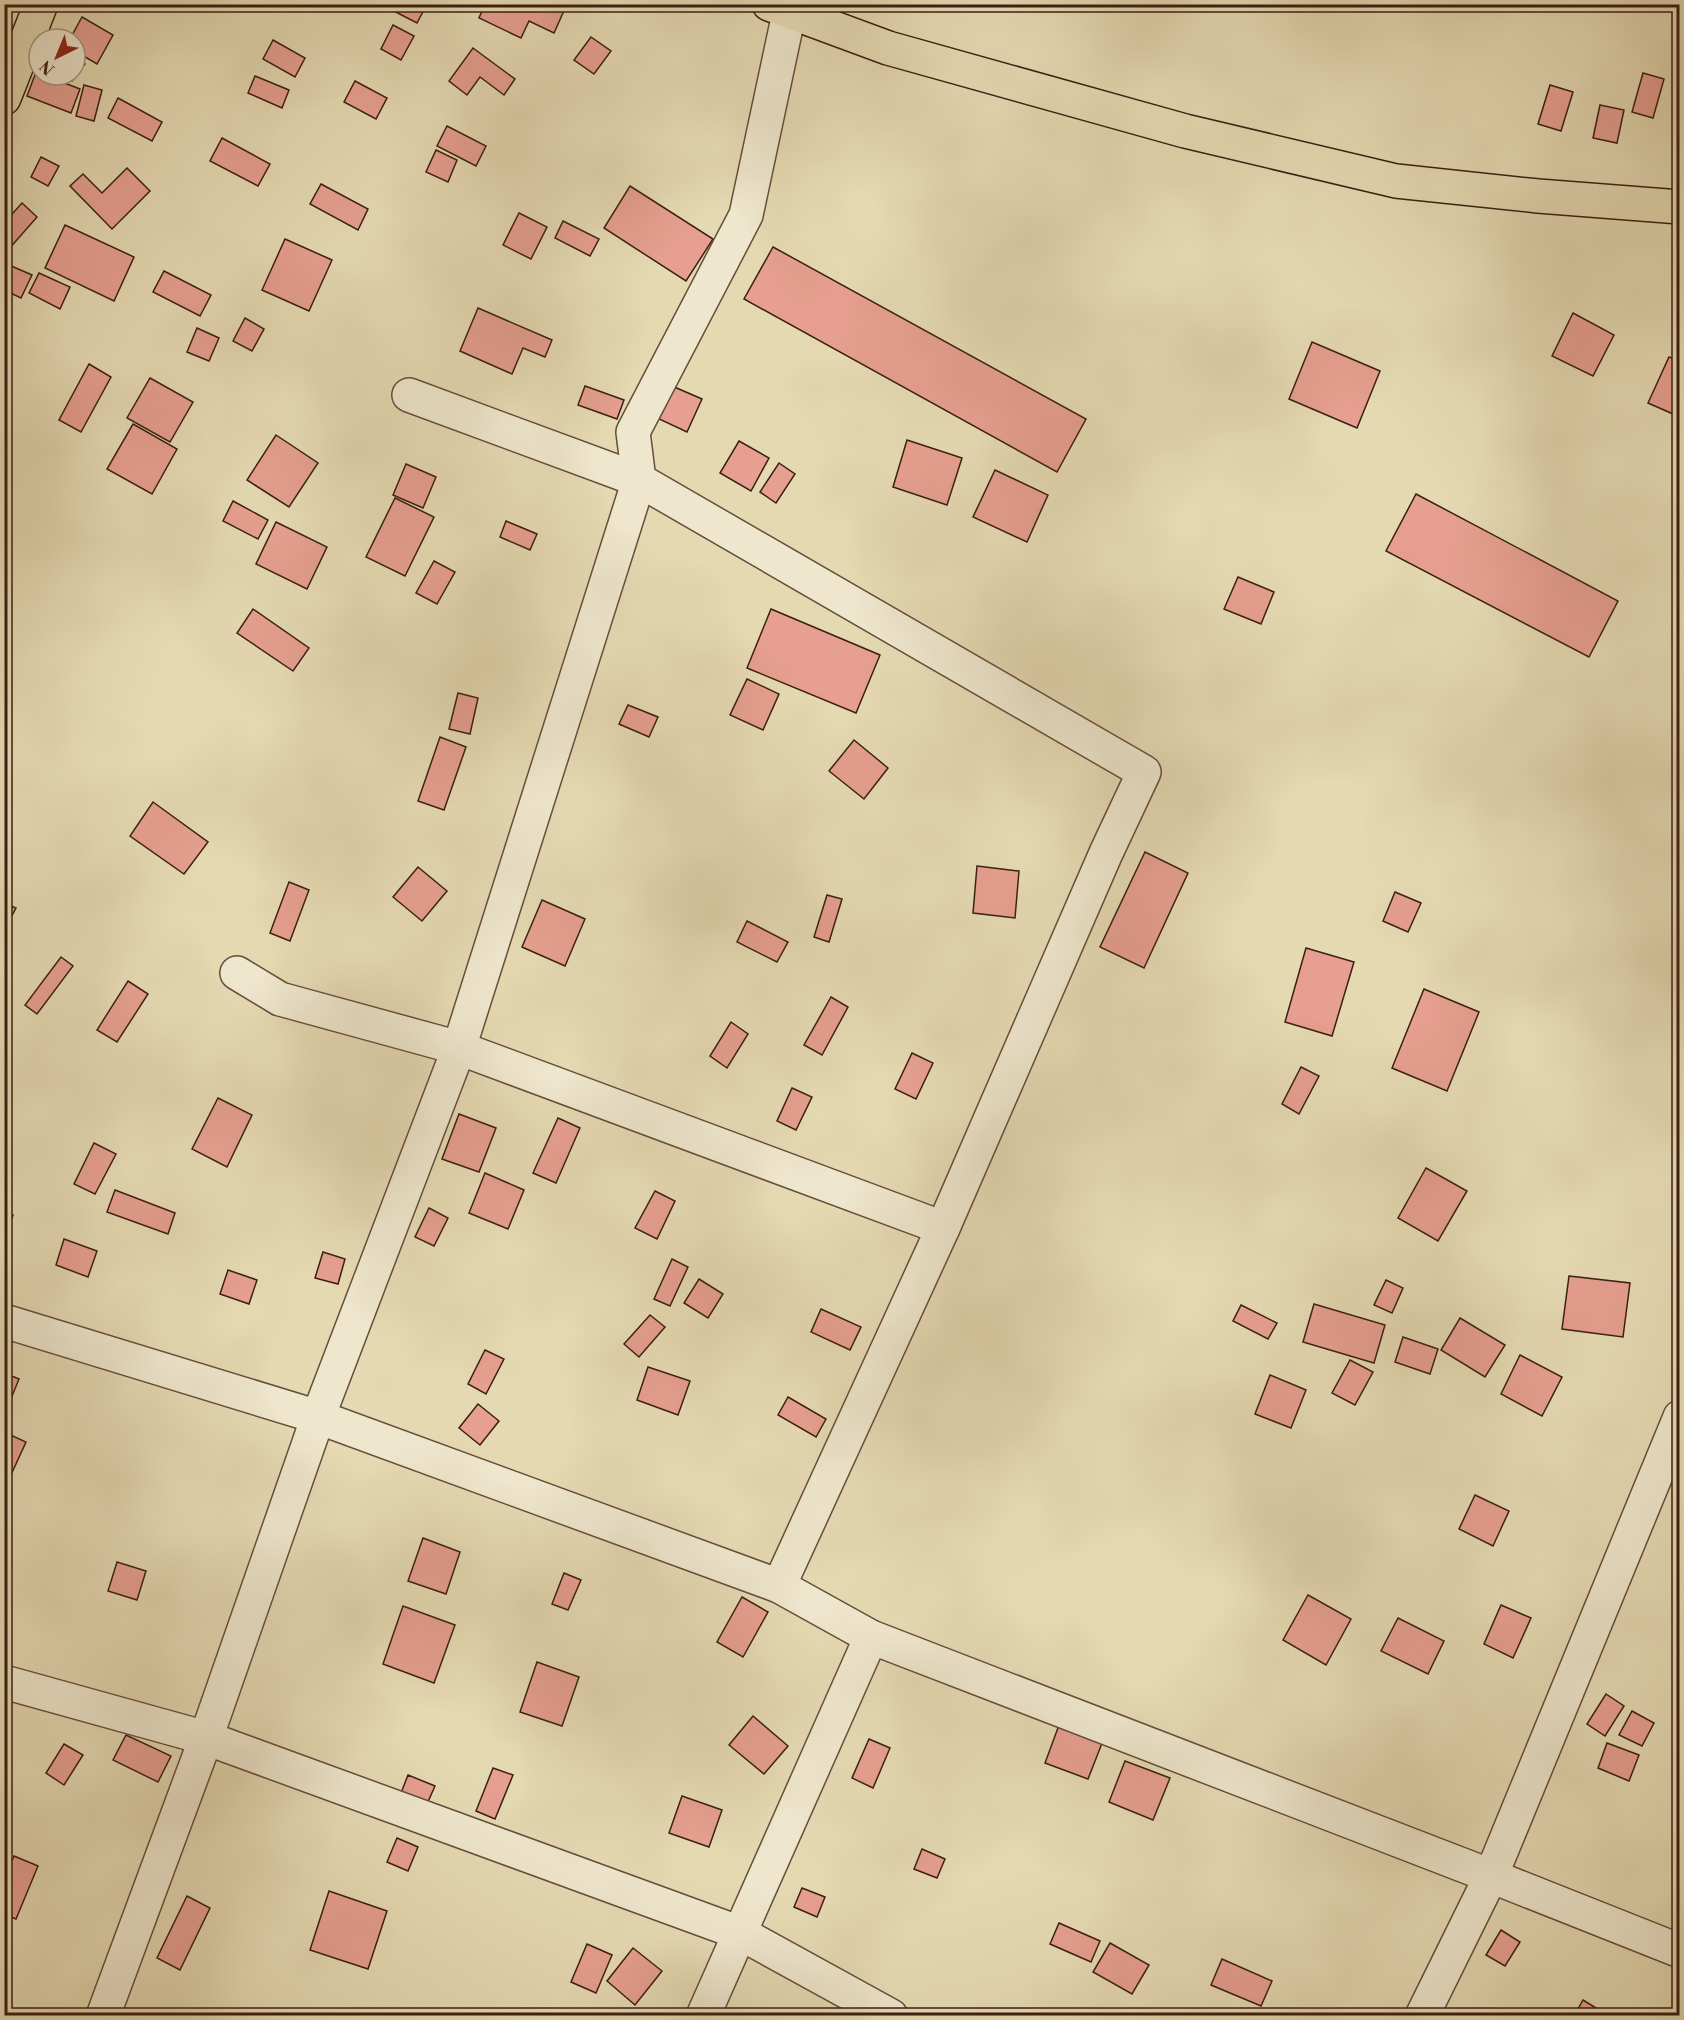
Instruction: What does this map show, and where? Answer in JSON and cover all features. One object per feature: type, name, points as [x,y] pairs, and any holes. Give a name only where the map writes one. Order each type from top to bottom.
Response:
[{"type":"main road","points":[[4,98],[41,4]]},
{"type":"main road","points":[[783,7],[888,48],[1173,128],[1396,181],[1538,196],[1680,207]]},
{"type":"street","points":[[103,2016],[206,1738],[318,1416],[459,1048],[639,480],[633,432],[746,215],[783,7]]},
{"type":"street","points":[[409,395],[639,480],[1144,772],[1106,853],[942,1228],[779,1586]]},
{"type":"street","points":[[237,973],[280,999],[459,1048],[942,1228]]},
{"type":"street","points":[[4,1322],[318,1416],[779,1586],[871,1637],[1680,1951]]},
{"type":"street","points":[[1422,2016],[1491,1876],[1680,1418]]},
{"type":"street","points":[[703,2016],[871,1637]]},
{"type":"street","points":[[4,1682],[206,1738],[740,1933],[891,2016]]},
{"type":"building","points":[[389,4],[427,4],[417,23],[388,8]]},
{"type":"building","points":[[485,4],[567,4],[554,33],[529,21],[521,38],[479,18]]},
{"type":"building","points":[[82,17],[113,35],[97,64],[87,58],[87,27],[77,27]]},
{"type":"building","points":[[393,25],[414,36],[401,60],[381,49]]},
{"type":"building","points":[[591,37],[611,51],[594,74],[574,60]]},
{"type":"building","points":[[273,40],[305,58],[295,77],[263,59]]},
{"type":"building","points":[[473,48],[515,79],[504,95],[480,77],[467,95],[449,81]]},
{"type":"building","points":[[1643,73],[1664,79],[1653,118],[1632,112]]},
{"type":"building","points":[[255,76],[289,90],[282,108],[248,93]]},
{"type":"building","points":[[355,81],[387,98],[376,119],[344,102]]},
{"type":"building","points":[[1550,85],[1573,92],[1561,131],[1538,124]]},
{"type":"building","points":[[30,87],[80,89],[71,113],[27,96]]},
{"type":"building","points":[[83,87],[102,90],[94,121],[76,116]]},
{"type":"building","points":[[118,98],[162,122],[152,141],[108,118]]},
{"type":"building","points":[[1600,105],[1624,110],[1617,143],[1593,138]]},
{"type":"building","points":[[447,126],[486,146],[476,166],[437,146]]},
{"type":"building","points":[[222,138],[270,164],[258,186],[210,161]]},
{"type":"building","points":[[436,150],[457,160],[448,182],[426,172]]},
{"type":"building","points":[[41,157],[59,166],[48,186],[31,177]]},
{"type":"building","points":[[127,168],[150,191],[112,229],[70,186],[83,174],[102,193]]},
{"type":"building","points":[[321,184],[368,209],[358,230],[310,204]]},
{"type":"building","points":[[630,186],[713,239],[686,281],[604,228]]},
{"type":"building","points":[[22,203],[37,217],[8,250],[4,247],[4,223]]},
{"type":"building","points":[[519,213],[547,227],[531,259],[503,245]]},
{"type":"building","points":[[563,221],[599,239],[590,256],[555,238]]},
{"type":"building","points":[[65,225],[134,257],[114,301],[45,268]]},
{"type":"building","points":[[285,239],[332,260],[309,311],[262,290]]},
{"type":"building","points":[[773,247],[1086,419],[1057,472],[744,299]]},
{"type":"building","points":[[9,265],[32,275],[21,298],[4,290],[4,275]]},
{"type":"building","points":[[164,271],[211,295],[200,316],[153,292]]},
{"type":"building","points":[[39,273],[70,287],[60,309],[29,293]]},
{"type":"building","points":[[478,308],[552,340],[545,357],[523,348],[512,374],[460,351]]},
{"type":"building","points":[[1573,313],[1614,335],[1593,376],[1552,356]]},
{"type":"building","points":[[245,318],[264,329],[252,351],[233,341]]},
{"type":"building","points":[[197,328],[219,338],[209,361],[187,352]]},
{"type":"building","points":[[1312,342],[1380,371],[1357,428],[1289,399]]},
{"type":"building","points":[[1669,357],[1680,361],[1680,417],[1648,403]]},
{"type":"building","points":[[89,364],[111,377],[81,432],[59,420]]},
{"type":"building","points":[[150,378],[193,402],[170,442],[127,418]]},
{"type":"building","points":[[585,386],[624,400],[617,419],[578,405]]},
{"type":"building","points":[[672,386],[702,399],[687,432],[657,418]]},
{"type":"building","points":[[133,424],[177,449],[152,494],[107,469]]},
{"type":"building","points":[[276,435],[318,463],[289,507],[247,480]]},
{"type":"building","points":[[907,440],[962,458],[947,505],[893,487]]},
{"type":"building","points":[[739,441],[769,458],[751,491],[720,473]]},
{"type":"building","points":[[779,463],[795,474],[776,503],[760,492]]},
{"type":"building","points":[[406,464],[436,477],[423,508],[393,495]]},
{"type":"building","points":[[995,470],[1048,495],[1027,542],[973,517]]},
{"type":"building","points":[[1416,494],[1618,601],[1589,657],[1386,551]]},
{"type":"building","points":[[395,498],[434,517],[405,576],[366,557]]},
{"type":"building","points":[[233,501],[268,520],[258,539],[223,521]]},
{"type":"building","points":[[506,521],[537,534],[530,550],[500,537]]},
{"type":"building","points":[[276,522],[327,547],[307,589],[256,564]]},
{"type":"building","points":[[434,561],[455,572],[437,604],[416,593]]},
{"type":"building","points":[[1238,577],[1274,592],[1261,624],[1224,609]]},
{"type":"building","points":[[253,609],[309,648],[293,671],[237,633]]},
{"type":"building","points":[[771,609],[880,655],[856,713],[747,668]]},
{"type":"building","points":[[747,679],[779,694],[763,730],[730,715]]},
{"type":"building","points":[[458,693],[478,698],[470,734],[449,729]]},
{"type":"building","points":[[628,705],[658,717],[649,737],[619,724]]},
{"type":"building","points":[[440,737],[466,747],[444,810],[418,801]]},
{"type":"building","points":[[854,740],[888,768],[864,799],[829,771]]},
{"type":"building","points":[[153,802],[208,842],[184,874],[130,836]]},
{"type":"building","points":[[1145,852],[1188,873],[1144,968],[1100,947]]},
{"type":"building","points":[[977,866],[1019,871],[1015,918],[973,913]]},
{"type":"building","points":[[418,867],[447,891],[422,921],[393,897]]},
{"type":"building","points":[[289,882],[309,890],[290,941],[270,933]]},
{"type":"building","points":[[1395,892],[1421,903],[1408,932],[1383,921]]},
{"type":"building","points":[[827,895],[842,899],[829,942],[814,937]]},
{"type":"building","points":[[542,900],[585,919],[565,966],[522,947]]},
{"type":"building","points":[[4,903],[16,908],[4,930]]},
{"type":"building","points":[[747,921],[788,942],[777,962],[737,942]]},
{"type":"building","points":[[1306,948],[1354,962],[1332,1036],[1285,1022]]},
{"type":"building","points":[[61,957],[73,966],[37,1014],[25,1005]]},
{"type":"building","points":[[128,981],[148,994],[117,1042],[97,1030]]},
{"type":"building","points":[[1424,989],[1479,1012],[1447,1091],[1392,1068]]},
{"type":"building","points":[[831,997],[848,1007],[822,1055],[804,1045]]},
{"type":"building","points":[[731,1022],[748,1034],[727,1068],[710,1056]]},
{"type":"building","points":[[912,1053],[933,1063],[916,1099],[895,1089]]},
{"type":"building","points":[[1301,1067],[1319,1076],[1299,1114],[1282,1104]]},
{"type":"building","points":[[792,1088],[812,1097],[796,1130],[777,1121]]},
{"type":"building","points":[[218,1098],[252,1115],[227,1167],[192,1149]]},
{"type":"building","points":[[459,1114],[496,1128],[479,1172],[442,1159]]},
{"type":"building","points":[[558,1118],[580,1128],[556,1183],[533,1173]]},
{"type":"building","points":[[94,1143],[116,1154],[95,1194],[74,1184]]},
{"type":"building","points":[[1426,1168],[1467,1191],[1438,1241],[1398,1218]]},
{"type":"building","points":[[485,1173],[524,1190],[508,1229],[469,1213]]},
{"type":"building","points":[[115,1190],[175,1213],[168,1234],[107,1212]]},
{"type":"building","points":[[655,1191],[675,1201],[657,1239],[635,1228]]},
{"type":"building","points":[[429,1208],[448,1218],[434,1246],[415,1237]]},
{"type":"building","points":[[4,1212],[13,1215],[4,1243]]},
{"type":"building","points":[[64,1239],[97,1251],[88,1277],[56,1265]]},
{"type":"building","points":[[323,1252],[345,1259],[338,1284],[315,1278]]},
{"type":"building","points":[[672,1259],[688,1267],[670,1306],[654,1299]]},
{"type":"building","points":[[228,1270],[257,1280],[249,1304],[220,1294]]},
{"type":"building","points":[[1569,1276],[1630,1283],[1623,1337],[1562,1329]]},
{"type":"building","points":[[699,1279],[723,1294],[708,1318],[684,1303]]},
{"type":"building","points":[[1386,1280],[1403,1288],[1392,1313],[1374,1305]]},
{"type":"building","points":[[1314,1304],[1385,1325],[1374,1363],[1303,1342]]},
{"type":"building","points":[[1241,1305],[1277,1323],[1268,1339],[1233,1321]]},
{"type":"building","points":[[821,1309],[861,1327],[850,1350],[811,1332]]},
{"type":"building","points":[[650,1315],[665,1327],[639,1357],[624,1344]]},
{"type":"building","points":[[1460,1318],[1505,1345],[1485,1377],[1441,1350]]},
{"type":"building","points":[[1403,1337],[1438,1349],[1430,1374],[1395,1362]]},
{"type":"building","points":[[485,1350],[504,1359],[486,1394],[468,1384]]},
{"type":"building","points":[[1520,1355],[1562,1377],[1542,1416],[1501,1394]]},
{"type":"building","points":[[1350,1360],[1373,1372],[1355,1405],[1332,1393]]},
{"type":"building","points":[[648,1367],[690,1381],[678,1415],[637,1400]]},
{"type":"building","points":[[4,1373],[19,1379],[8,1406],[4,1405]]},
{"type":"building","points":[[1270,1375],[1306,1390],[1291,1428],[1255,1414]]},
{"type":"building","points":[[788,1397],[826,1419],[816,1437],[778,1415]]},
{"type":"building","points":[[478,1404],[499,1421],[480,1445],[459,1428]]},
{"type":"building","points":[[4,1432],[26,1442],[4,1490]]},
{"type":"building","points":[[1475,1495],[1509,1511],[1493,1546],[1459,1529]]},
{"type":"building","points":[[423,1538],[460,1552],[446,1594],[408,1581]]},
{"type":"building","points":[[117,1562],[146,1571],[137,1600],[108,1591]]},
{"type":"building","points":[[564,1573],[581,1580],[568,1610],[552,1604]]},
{"type":"building","points":[[1308,1595],[1351,1619],[1326,1665],[1283,1640]]},
{"type":"building","points":[[742,1597],[768,1612],[743,1657],[717,1642]]},
{"type":"building","points":[[1501,1605],[1531,1618],[1513,1658],[1484,1644]]},
{"type":"building","points":[[403,1606],[455,1625],[434,1683],[383,1664]]},
{"type":"building","points":[[1398,1618],[1444,1641],[1428,1674],[1381,1651]]},
{"type":"building","points":[[537,1662],[579,1677],[562,1726],[520,1712]]},
{"type":"building","points":[[1606,1694],[1624,1706],[1605,1736],[1587,1724]]},
{"type":"building","points":[[1632,1711],[1654,1723],[1642,1746],[1619,1735]]},
{"type":"building","points":[[753,1716],[788,1746],[764,1774],[729,1745]]},
{"type":"building","points":[[1062,1717],[1106,1733],[1088,1779],[1045,1763]]},
{"type":"building","points":[[126,1735],[171,1756],[158,1782],[113,1760]]},
{"type":"building","points":[[869,1739],[890,1748],[873,1788],[852,1778]]},
{"type":"building","points":[[1607,1743],[1639,1755],[1629,1781],[1598,1768]]},
{"type":"building","points":[[64,1744],[83,1755],[64,1785],[46,1773]]},
{"type":"building","points":[[1125,1761],[1170,1778],[1153,1820],[1109,1802]]},
{"type":"building","points":[[493,1768],[513,1775],[495,1819],[476,1811]]},
{"type":"building","points":[[408,1775],[435,1786],[427,1804],[401,1793]]},
{"type":"building","points":[[682,1796],[722,1810],[709,1847],[669,1833]]},
{"type":"building","points":[[397,1838],[418,1847],[408,1871],[387,1862]]},
{"type":"building","points":[[922,1849],[945,1859],[937,1878],[914,1869]]},
{"type":"building","points":[[14,1856],[38,1866],[16,1919],[4,1914],[4,1879]]},
{"type":"building","points":[[802,1888],[825,1897],[817,1917],[794,1907]]},
{"type":"building","points":[[329,1891],[387,1911],[368,1969],[310,1950]]},
{"type":"building","points":[[187,1896],[210,1908],[180,1970],[157,1958]]},
{"type":"building","points":[[1059,1923],[1100,1941],[1091,1962],[1050,1944]]},
{"type":"building","points":[[1501,1930],[1520,1942],[1505,1966],[1486,1955]]},
{"type":"building","points":[[1110,1943],[1149,1965],[1132,1994],[1093,1972]]},
{"type":"building","points":[[587,1944],[612,1955],[596,1993],[571,1982]]},
{"type":"building","points":[[633,1948],[662,1971],[635,2005],[607,1981]]},
{"type":"building","points":[[1222,1959],[1272,1981],[1261,2006],[1211,1985]]},
{"type":"building","points":[[1583,2000],[1609,2016],[1574,2016]]}]
